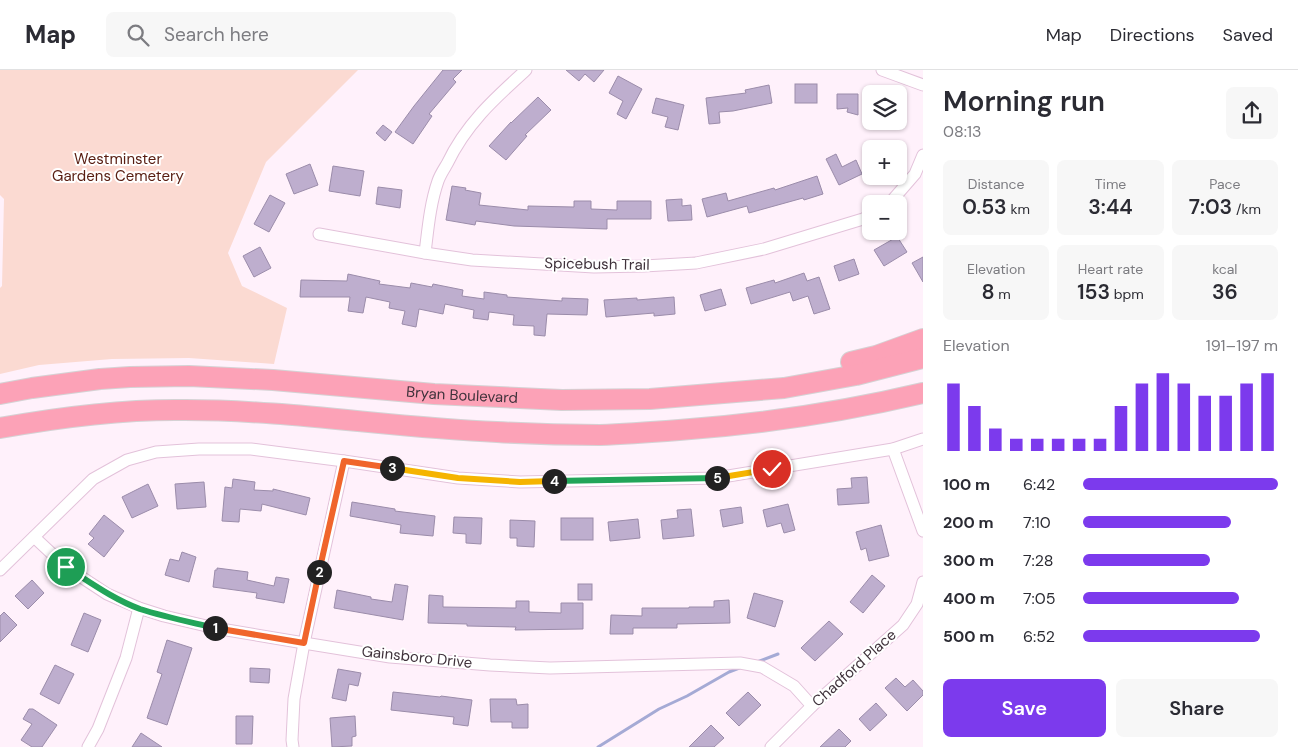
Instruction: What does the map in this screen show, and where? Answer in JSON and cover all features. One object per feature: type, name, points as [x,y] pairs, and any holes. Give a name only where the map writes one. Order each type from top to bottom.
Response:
[{"type":"highway","points":[[683,397],[731,384],[794,376],[836,366],[883,353],[923,338]]},
{"type":"highway","name":"Bryan Boulevard","points":[[0,394],[100,379],[189,376],[273,380],[434,394],[562,400],[650,399],[784,388],[856,375],[923,358]]},
{"type":"highway","points":[[0,428],[65,417],[106,413],[220,410],[494,432],[601,435],[762,423],[834,412],[923,393]]},
{"type":"street","points":[[425,253],[429,219],[438,181],[453,150],[468,128],[492,101],[526,70]]},
{"type":"street","points":[[882,70],[923,85]]},
{"type":"street","points":[[897,195],[915,174],[923,155]]},
{"type":"street","name":"Spicebush Trail","points":[[318,234],[472,260],[594,267],[644,266],[696,263],[764,249],[862,220]]},
{"type":"street","points":[[0,570],[93,479],[127,460],[156,452],[199,449],[251,449],[458,478],[520,482],[706,479],[893,448],[923,439]]},
{"type":"street","points":[[893,448],[923,531]]},
{"type":"street","points":[[293,747],[294,698],[304,643],[344,461]]},
{"type":"street","name":"Gainsboro Drive","points":[[34,537],[66,567],[107,594],[139,608],[164,616],[215,628],[390,656],[490,665],[550,668],[740,663],[762,667],[794,686],[812,706]]},
{"type":"street","name":"Chadford Place","points":[[771,747],[812,706],[903,625],[917,604],[923,582]]},
{"type":"street","points":[[88,747],[98,729],[126,658],[139,608]]},
{"type":"green space","name":"Westminster Gardens Cemetery","points":[[0,70],[358,70],[266,162],[228,253],[242,286],[287,308],[274,364],[189,358],[112,359],[39,365],[0,374],[0,288],[2,286],[4,199],[0,195]]},
{"type":"building","points":[[443,70],[462,70],[453,79],[456,82],[429,114],[432,116],[413,144],[395,132]]},
{"type":"building","points":[[566,70],[604,70],[594,82],[585,74],[579,81]]},
{"type":"building","points":[[618,76],[642,89],[626,119],[617,114],[623,101],[609,93]]},
{"type":"building","points":[[795,84],[817,84],[817,103],[795,103]]},
{"type":"building","points":[[769,85],[772,103],[719,112],[720,123],[709,124],[706,98],[746,93],[745,90]]},
{"type":"building","points":[[837,94],[858,94],[858,115],[847,112],[848,108],[837,109]]},
{"type":"building","points":[[538,97],[551,110],[525,135],[527,136],[506,160],[489,146]]},
{"type":"building","points":[[656,98],[684,105],[678,130],[665,127],[668,117],[652,113]]},
{"type":"building","points":[[383,125],[392,132],[385,141],[376,133]]},
{"type":"building","points":[[836,154],[842,167],[856,160],[862,174],[839,185],[826,159]]},
{"type":"building","points":[[310,164],[318,185],[294,194],[286,174]]},
{"type":"building","points":[[333,166],[364,171],[360,196],[329,191]]},
{"type":"building","points":[[817,176],[823,194],[749,213],[747,206],[707,217],[702,199],[726,193],[728,201],[774,188],[775,190]]},
{"type":"building","points":[[452,186],[481,193],[479,205],[528,210],[528,206],[574,207],[574,201],[591,201],[591,209],[617,210],[617,201],[651,201],[651,219],[607,219],[607,229],[514,226],[476,221],[475,225],[446,220]]},
{"type":"building","points":[[378,187],[402,190],[400,208],[376,204]]},
{"type":"building","points":[[270,195],[285,203],[269,232],[254,224]]},
{"type":"building","points":[[682,199],[682,206],[691,205],[692,220],[668,221],[666,200]]},
{"type":"building","points":[[892,240],[899,240],[907,252],[884,266],[874,250]]},
{"type":"building","points":[[260,247],[271,268],[254,277],[243,256]]},
{"type":"building","points":[[923,257],[923,282],[912,263]]},
{"type":"building","points":[[854,259],[859,274],[839,281],[834,266]]},
{"type":"building","points":[[804,273],[807,281],[819,277],[830,309],[814,314],[808,296],[793,301],[790,292],[751,304],[746,288],[774,280],[775,283]]},
{"type":"building","points":[[348,274],[380,281],[379,284],[410,288],[411,283],[432,287],[433,284],[463,290],[462,296],[484,299],[484,292],[507,295],[507,297],[562,301],[562,298],[588,299],[587,315],[547,314],[545,336],[534,335],[534,326],[513,325],[514,315],[489,312],[488,320],[473,318],[474,310],[445,304],[443,314],[419,309],[416,327],[402,324],[405,311],[389,308],[390,302],[366,297],[363,313],[348,311],[350,297],[300,297],[301,280],[347,281]]},
{"type":"building","points":[[721,289],[726,305],[705,311],[700,295]]},
{"type":"building","points":[[674,297],[675,314],[654,316],[654,313],[606,317],[604,300]]},
{"type":"building","points":[[867,477],[869,503],[838,505],[837,489],[852,488],[851,478]]},
{"type":"building","points":[[233,479],[255,482],[254,490],[273,491],[273,489],[310,498],[306,515],[262,504],[261,511],[240,509],[239,522],[222,521],[225,487],[232,488]]},
{"type":"building","points":[[204,482],[206,507],[177,509],[175,484]]},
{"type":"building","points":[[148,484],[158,506],[132,518],[122,497]]},
{"type":"building","points":[[352,502],[395,509],[395,511],[435,516],[433,536],[400,533],[401,525],[350,516]]},
{"type":"building","points":[[788,504],[795,530],[784,533],[781,523],[767,527],[763,510]]},
{"type":"building","points":[[741,507],[743,523],[723,527],[720,510]]},
{"type":"building","points":[[691,509],[694,536],[663,539],[661,520],[678,518],[677,510]]},
{"type":"building","points":[[104,515],[124,531],[104,557],[88,544],[94,538],[89,534]]},
{"type":"building","points":[[454,517],[482,518],[481,544],[466,543],[466,534],[453,533]]},
{"type":"building","points":[[561,518],[593,518],[593,540],[561,540]]},
{"type":"building","points":[[638,519],[640,538],[610,541],[608,522]]},
{"type":"building","points":[[510,520],[535,521],[534,547],[517,546],[517,538],[510,538]]},
{"type":"building","points":[[881,525],[889,556],[869,561],[866,548],[861,550],[856,532]]},
{"type":"building","points":[[182,552],[196,557],[189,582],[165,575],[170,559],[179,561]]},
{"type":"building","points":[[217,568],[248,572],[247,580],[274,586],[276,577],[289,579],[284,603],[256,598],[257,593],[213,587],[215,570]]},
{"type":"building","points":[[872,575],[885,586],[863,613],[850,602]]},
{"type":"building","points":[[32,580],[44,593],[28,609],[15,596]]},
{"type":"building","points":[[395,584],[408,586],[403,620],[334,608],[337,590],[371,597],[371,599],[392,602]]},
{"type":"building","points":[[578,584],[592,584],[592,600],[578,600]]},
{"type":"building","points":[[754,593],[783,601],[775,627],[747,618]]},
{"type":"building","points":[[429,595],[443,596],[443,607],[516,608],[516,601],[529,601],[529,612],[561,613],[561,603],[583,603],[583,629],[515,630],[516,627],[428,623]]},
{"type":"building","points":[[729,600],[730,623],[677,624],[677,628],[633,628],[633,634],[610,634],[611,615],[642,616],[642,608],[714,607],[714,601]]},
{"type":"building","points":[[4,612],[17,625],[0,642],[0,616]]},
{"type":"building","points":[[84,613],[101,620],[88,652],[71,645]]},
{"type":"building","points":[[829,621],[843,634],[815,661],[801,648]]},
{"type":"building","points":[[167,640],[192,648],[167,725],[147,718],[162,674],[157,672]]},
{"type":"building","points":[[55,665],[74,674],[59,704],[40,694]]},
{"type":"building","points":[[250,668],[270,669],[269,683],[250,682]]},
{"type":"building","points":[[338,669],[361,673],[358,686],[349,684],[346,701],[332,698]]},
{"type":"building","points":[[896,678],[905,687],[913,680],[923,691],[923,695],[907,711],[885,688]]},
{"type":"building","points":[[393,692],[472,700],[468,726],[453,724],[454,717],[391,710]]},
{"type":"building","points":[[748,692],[761,705],[739,726],[726,713]]},
{"type":"building","points":[[490,699],[516,699],[517,705],[528,704],[528,728],[512,728],[512,722],[491,722]]},
{"type":"building","points":[[876,703],[887,715],[870,731],[859,719]]},
{"type":"building","points":[[29,709],[33,709],[57,725],[42,747],[32,747],[21,740],[32,724],[23,719]]},
{"type":"building","points":[[236,716],[253,716],[252,744],[236,744]]},
{"type":"building","points":[[355,716],[356,736],[352,737],[352,746],[332,747],[330,718]]},
{"type":"building","points":[[711,725],[724,738],[714,747],[689,747]]},
{"type":"building","points":[[839,729],[851,741],[845,747],[820,747]]},
{"type":"building","points":[[141,733],[162,747],[132,747]]},
{"type":"waterway","points":[[757,662],[778,654]]},
{"type":"waterway","points":[[598,747],[659,709],[742,667]]},
{"type":"route","points":[[66,567],[107,594],[139,608],[164,616],[215,628],[304,643],[344,461],[458,478],[520,482],[716,478],[772,469]]}]
